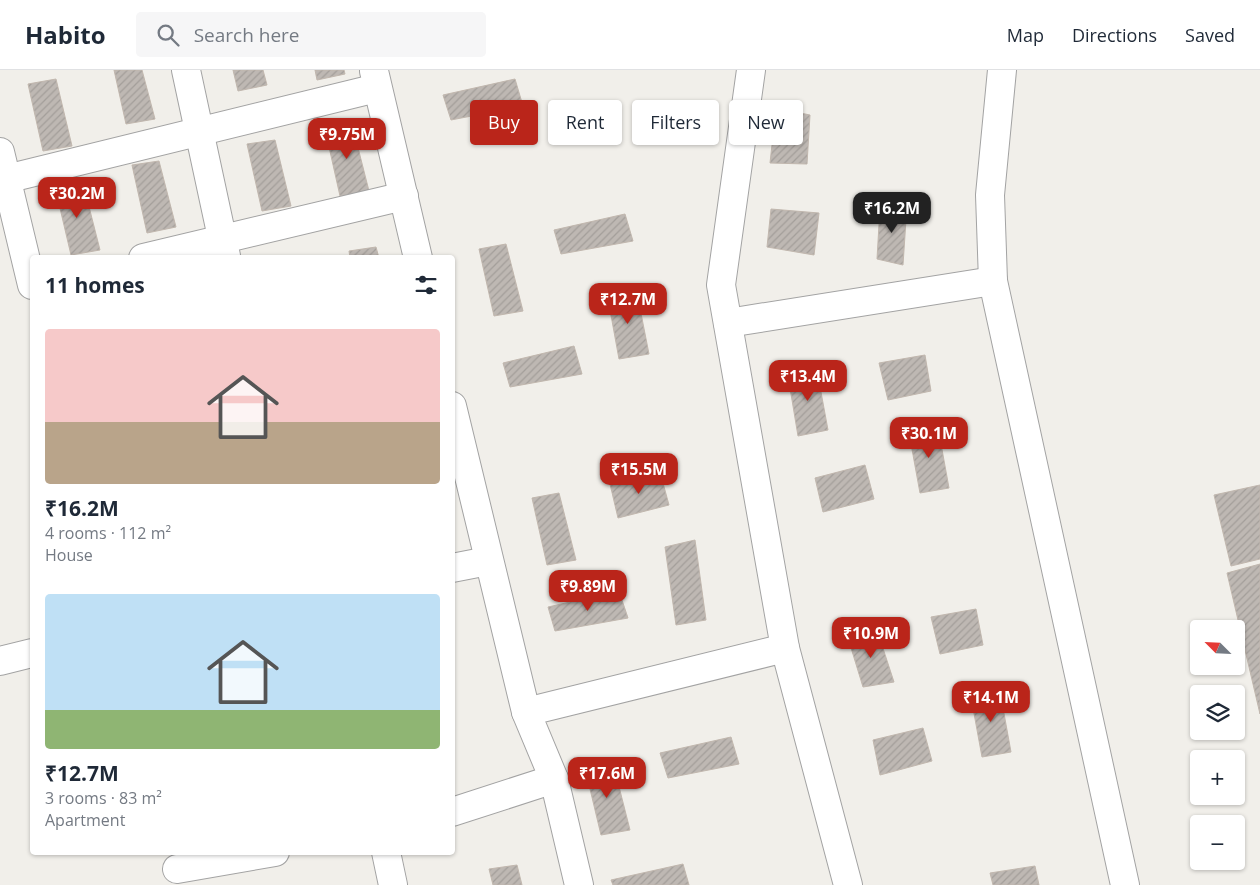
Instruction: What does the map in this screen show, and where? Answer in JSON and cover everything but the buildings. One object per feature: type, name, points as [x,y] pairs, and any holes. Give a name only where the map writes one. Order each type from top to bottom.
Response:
[{"type":"street","points":[[186,70],[225,248]]},
{"type":"street","points":[[752,70],[721,285],[785,648],[848,885]]},
{"type":"street","points":[[1002,70],[990,195],[993,281],[1125,885]]},
{"type":"street","points":[[6,179],[200,132],[376,79],[417,255]]},
{"type":"street","points":[[0,152],[30,276]]},
{"type":"street","points":[[168,255],[225,248],[404,196]]},
{"type":"street","points":[[728,323],[993,281]]},
{"type":"street","points":[[455,419],[526,712],[554,779],[579,885]]},
{"type":"street","points":[[455,567],[488,561]]},
{"type":"street","points":[[526,712],[785,648]]},
{"type":"street","points":[[0,661],[30,654]]},
{"type":"street","points":[[455,811],[554,779]]},
{"type":"street","points":[[177,869],[258,855]]},
{"type":"street","points":[[387,855],[392,885]]}]
